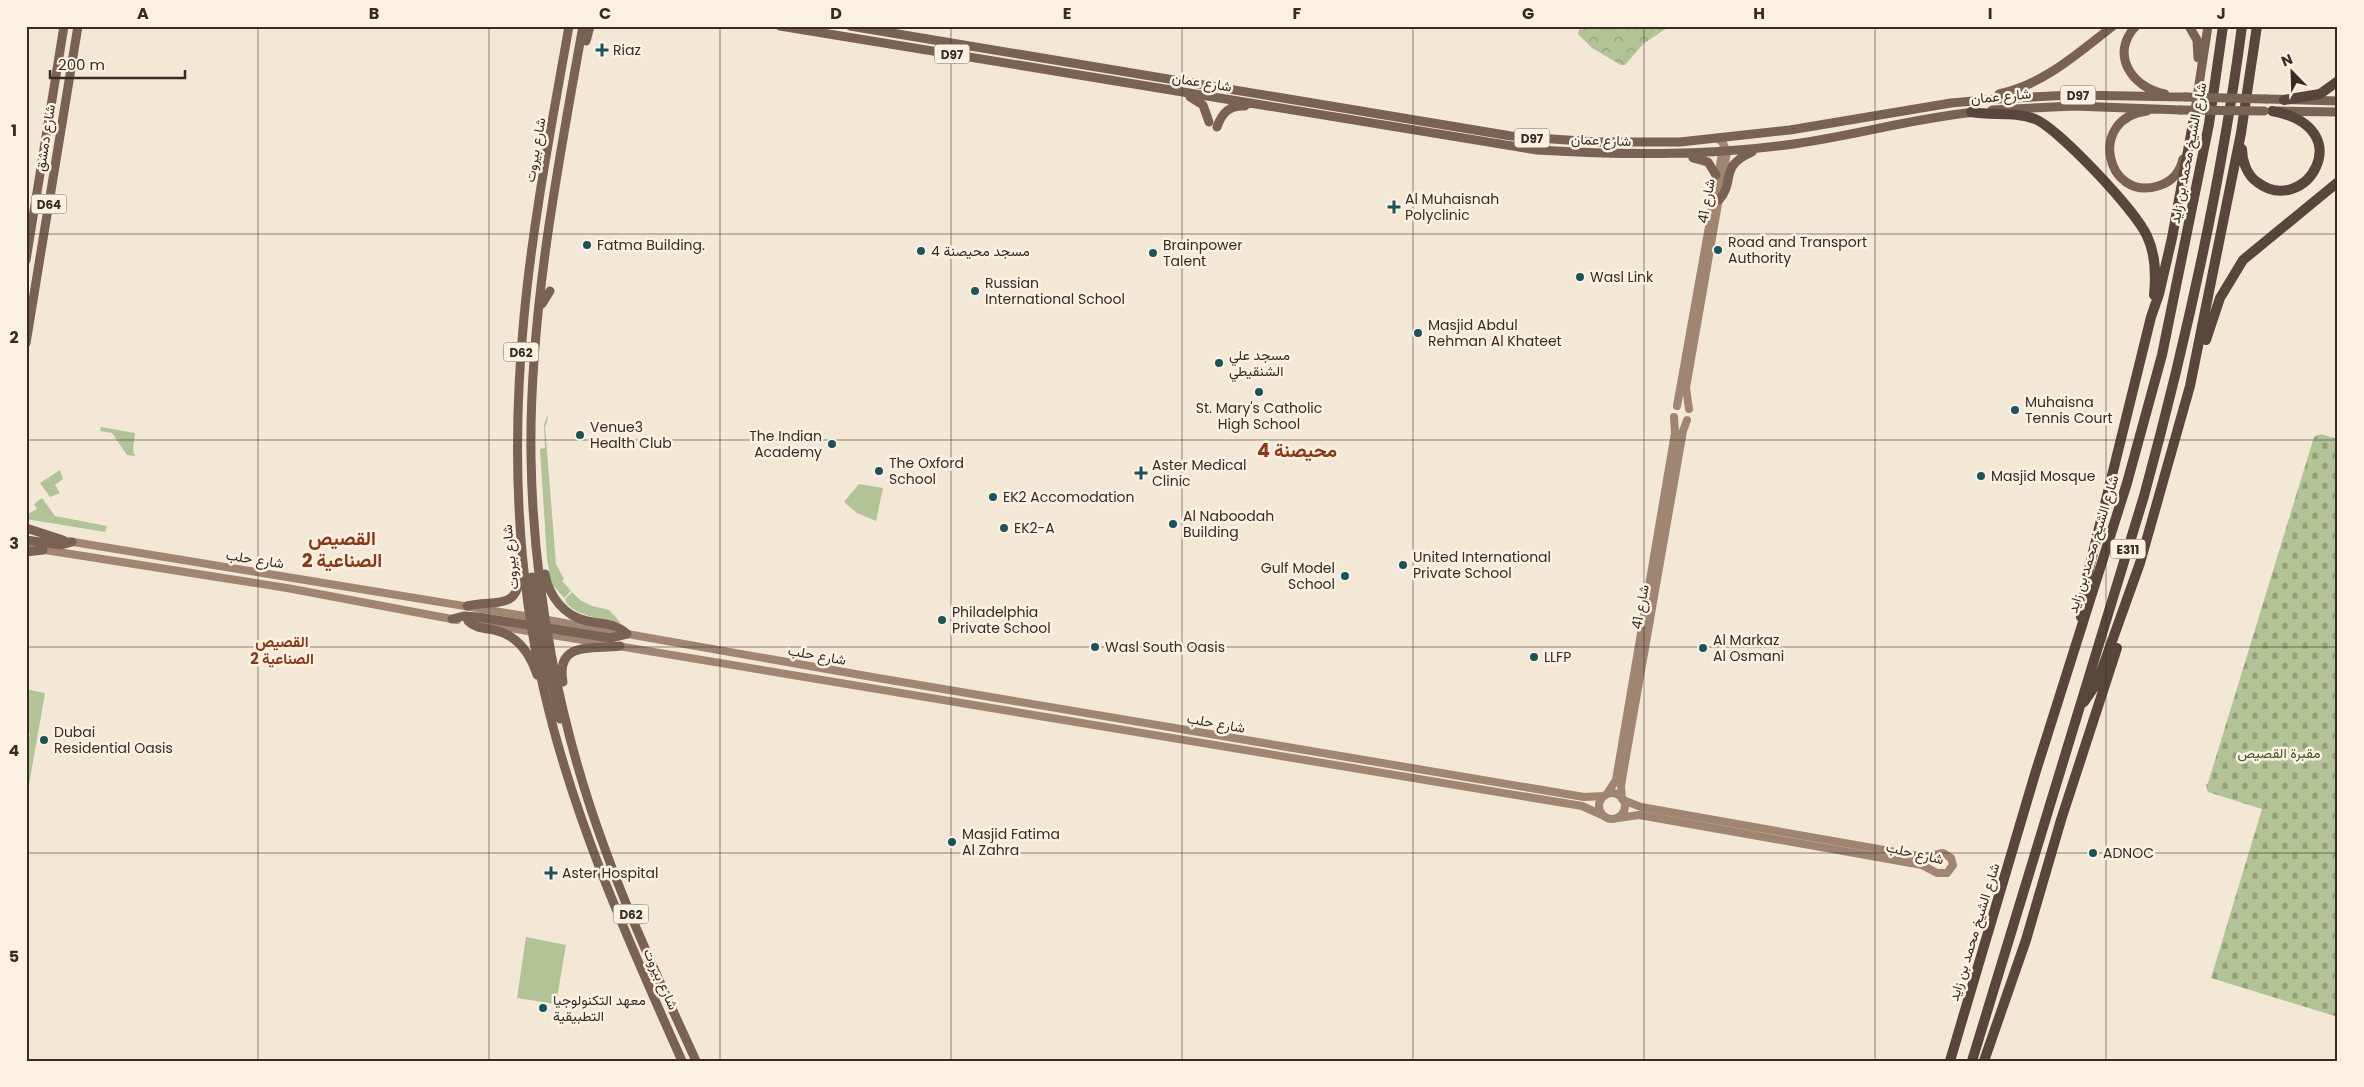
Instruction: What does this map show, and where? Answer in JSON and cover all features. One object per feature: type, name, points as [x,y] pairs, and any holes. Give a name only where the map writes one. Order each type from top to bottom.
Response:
[{"type":"highway","name":"شارع الشيخ محمد بن زايد","points":[[1950,1061],[2035,774],[2127,483],[2162,355],[2209,124],[2223,26]]},
{"type":"highway","name":"E311","points":[[1972,1061],[2144,496],[2178,368],[2222,154],[2242,26]]},
{"type":"highway","points":[[2190,386],[2242,133],[2257,26]]},
{"type":"highway","points":[[2253,60],[2264,26]]},
{"type":"highway","points":[[2284,100],[2320,94],[2338,81]]},
{"type":"highway","points":[[2242,133],[2243,161],[2251,177],[2259,184],[2278,190],[2288,190],[2304,183],[2316,169],[2319,160],[2320,150],[2314,132],[2300,119],[2268,111]]},
{"type":"highway","points":[[1971,112],[2014,114],[2042,123],[2058,134],[2130,211],[2147,235],[2154,256],[2156,271],[2151,317]]},
{"type":"highway","points":[[2079,636],[2084,592],[2172,238],[2194,118]]},
{"type":"highway","points":[[1984,1061],[2026,940],[2064,811],[2121,637],[2190,386],[2220,298],[2234,272],[2253,250],[2338,182]]},
{"type":"highway","points":[[2081,704],[2097,683],[2140,563]]},
{"type":"main road","name":"شارع دمشق","points":[[26,260],[64,26]]},
{"type":"main road","name":"شارع دمشق","points":[[26,343],[78,26]]},
{"type":"main road","points":[[565,26],[568,38]]},
{"type":"main road","name":"شارع بيروت","points":[[540,626],[520,524],[518,423],[524,316],[534,236],[570,26]]},
{"type":"main road","points":[[570,100],[568,82],[577,26]]},
{"type":"main road","name":"شارع بيروت","points":[[583,26],[552,213],[534,371],[531,456],[545,693],[566,773],[601,873],[682,1061]]},
{"type":"main road","points":[[577,61],[583,52],[590,26]]},
{"type":"main road","name":"شارع عمان","points":[[780,26],[1523,149],[1612,155],[1664,155],[1722,147],[1734,137],[1971,101],[2072,95],[2338,101]]},
{"type":"main road","name":"شارع عمان","points":[[850,26],[1511,136],[1562,140],[1762,148],[1808,142],[1971,112],[2074,106],[2181,110],[2338,112]]},
{"type":"main road","points":[[1971,101],[1980,97],[2014,91],[2038,81],[2113,26]]},
{"type":"main road","points":[[2136,26],[2129,36],[2125,51],[2127,67],[2131,74],[2147,88],[2184,97]]},
{"type":"main road","points":[[2189,26],[2197,40],[2200,78]]},
{"type":"main road","points":[[2167,109],[2132,115],[2120,123],[2111,137],[2110,161],[2118,175],[2131,184],[2147,188],[2155,187],[2170,180],[2181,166],[2188,134],[2194,118],[2208,26]]},
{"type":"main road","points":[[1166,90],[1201,102],[1207,110],[1213,125],[1222,114],[1232,107],[1273,107]]},
{"type":"main road","points":[[1212,98],[1223,93],[1386,120],[1432,122]]},
{"type":"main road","points":[[1719,200],[1724,194],[1728,174],[1734,164],[1742,157],[1762,148]]},
{"type":"main road","points":[[1664,155],[1672,159],[1704,159],[1710,163],[1716,175]]},
{"type":"main road","points":[[552,213],[559,228]]},
{"type":"main road","points":[[540,306],[550,291]]},
{"type":"main road","points":[[467,606],[504,602],[515,593],[520,578],[517,539],[520,524]]},
{"type":"main road","points":[[26,528],[68,541]]},
{"type":"main road","points":[[26,540],[61,545],[68,541]]},
{"type":"main road","points":[[26,552],[43,550]]},
{"type":"main road","points":[[537,550],[549,589],[560,605],[577,618],[616,626],[627,634]]},
{"type":"main road","points":[[452,619],[470,616],[610,638],[627,634]]},
{"type":"main road","points":[[468,621],[476,627],[504,633],[521,644],[532,661],[545,693]]},
{"type":"main road","points":[[540,626],[562,724],[573,746]]},
{"type":"main road","points":[[573,746],[571,719],[562,677],[565,662],[573,652],[582,648],[620,646]]},
{"type":"main road","name":"شارع بيروت","points":[[573,746],[594,819],[615,876],[696,1061]]},
{"type":"street","name":"شارع 41","points":[[1677,406],[1722,147]]},
{"type":"street","name":"شارع 41","points":[[1689,409],[1686,388],[1719,200],[1722,147]]},
{"type":"street","points":[[1684,405],[1689,409],[1690,414],[1687,420],[1680,422],[1674,417],[1673,412],[1677,406],[1684,405]]},
{"type":"street","name":"شارع 41","points":[[1606,795],[1616,780],[1673,447],[1674,417]]},
{"type":"street","name":"شارع 41","points":[[1623,799],[1621,786],[1624,768],[1683,431],[1687,420]]},
{"type":"street","name":"شارع حلب","points":[[26,532],[68,541],[467,606],[620,646],[1573,804],[1587,807],[1602,815]]},
{"type":"street","name":"شارع حلب","points":[[26,547],[287,588],[452,619],[540,626]]},
{"type":"street","points":[[287,588],[308,589],[310,586],[308,581]]},
{"type":"street","name":"شارع حلب","points":[[627,634],[1584,797],[1606,795]]},
{"type":"street","points":[[1617,794],[1623,799],[1624,810],[1618,818],[1611,819],[1602,815],[1598,805],[1606,795],[1617,794]]},
{"type":"street","name":"شارع حلب","points":[[1618,818],[1639,815],[1922,865],[1940,874],[1947,873],[1953,865],[1951,858],[1943,853],[1924,857],[1642,807],[1623,799]]},
{"type":"green space","points":[[1580,26],[1670,26],[1643,44],[1625,65],[1621,65],[1592,48],[1578,34]]},
{"type":"green space","points":[[548,414],[545,426],[556,564],[564,579],[562,581],[571,591],[564,598],[551,583],[547,559],[540,449],[545,448],[544,425]]},
{"type":"green space","points":[[101,427],[135,433],[133,450],[135,456],[127,455],[112,433],[100,431]]},
{"type":"green space","name":"مقبرة القصيص","points":[[2321,434],[2338,439],[2338,1017],[2211,978],[2262,809],[2208,792],[2206,785],[2314,437]]},
{"type":"green space","points":[[60,470],[63,479],[55,485],[60,493],[50,497],[40,483]]},
{"type":"green space","points":[[859,484],[883,488],[876,521],[857,513],[844,502]]},
{"type":"green space","points":[[42,498],[55,516],[107,526],[105,532],[26,519],[26,512],[28,514],[37,509],[34,504]]},
{"type":"green space","points":[[572,592],[580,600],[592,606],[609,610],[621,623],[589,616],[573,609],[567,604],[565,599]]},
{"type":"green space","points":[[26,689],[45,693],[29,785],[26,787],[26,741],[30,735],[26,728]]},
{"type":"green space","points":[[526,937],[566,945],[556,1004],[517,998]]},
{"type":"place","name":"Riaz","points":[[602,50]]},
{"type":"place","name":"Al Muhaisnah Polyclinic","points":[[1394,207]]},
{"type":"place","name":"Fatma Building.","points":[[587,245]]},
{"type":"place","name":"Road and Transport Authority","points":[[1718,250]]},
{"type":"place","name":"مسجد محيصنة 4","points":[[921,251]]},
{"type":"place","name":"Brainpower Talent","points":[[1153,253]]},
{"type":"place","name":"Wasl Link","points":[[1580,277]]},
{"type":"place","name":"Russian International School","points":[[975,291]]},
{"type":"place","name":"Masjid Abdul Rehman Al Khateet","points":[[1418,333]]},
{"type":"place","name":"مسجد علي الشنقيطي","points":[[1219,363]]},
{"type":"place","name":"St. Mary's Catholic High School","points":[[1259,392]]},
{"type":"place","name":"Muhaisna Tennis Court","points":[[2015,410]]},
{"type":"place","name":"Venue3 Health Club","points":[[580,435]]},
{"type":"place","name":"The Indian Academy","points":[[832,444]]},
{"type":"place","name":"The Oxford School","points":[[879,471]]},
{"type":"place","name":"Aster Medical Clinic","points":[[1141,473]]},
{"type":"place","name":"Masjid Mosque","points":[[1981,476]]},
{"type":"place","name":"EK2 Accomodation","points":[[993,497]]},
{"type":"place","name":"Al Naboodah Building","points":[[1173,524]]},
{"type":"place","name":"EK2-A","points":[[1004,528]]},
{"type":"place","name":"United International Private School","points":[[1403,565]]},
{"type":"place","name":"Gulf Model School","points":[[1345,576]]},
{"type":"place","name":"Philadelphia Private School","points":[[942,620]]},
{"type":"place","name":"Wasl South Oasis","points":[[1095,647]]},
{"type":"place","name":"Al Markaz Al Osmani","points":[[1703,648]]},
{"type":"place","name":"LLFP","points":[[1534,657]]},
{"type":"place","name":"Dubai Residential Oasis","points":[[44,740]]},
{"type":"place","name":"Masjid Fatima Al Zahra","points":[[952,842]]},
{"type":"place","name":"ADNOC","points":[[2093,853]]},
{"type":"place","name":"Aster Hospital","points":[[551,873]]},
{"type":"place","name":"معهد التكنولوجيا التطبيقية","points":[[543,1008]]},
{"type":"district","name":"محيصنة 4","points":[[1297,450]]},
{"type":"district","name":"القصيص الصناعية 2","points":[[342,549]]},
{"type":"district","name":"القصيص الصناعية 2","points":[[282,650]]}]
